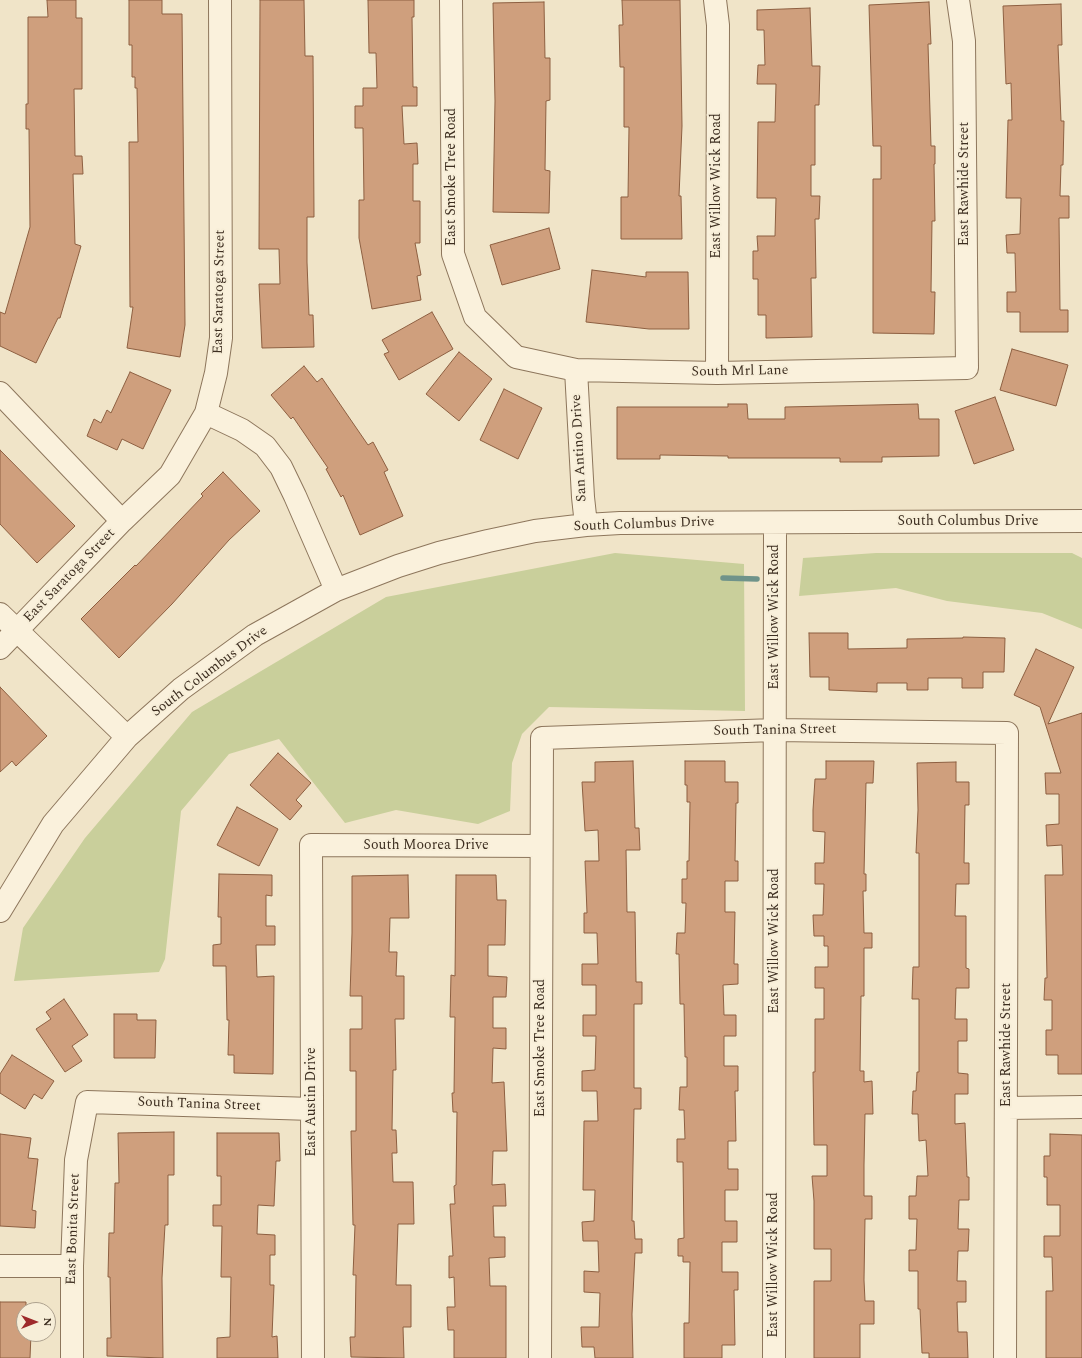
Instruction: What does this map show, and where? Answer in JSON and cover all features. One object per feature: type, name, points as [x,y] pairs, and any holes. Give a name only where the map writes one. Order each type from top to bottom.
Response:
[{"type":"street","name":"East Saratoga Street","points":[[0,648],[122,521],[170,475],[206,413],[216,373],[221,338],[220,0]]},
{"type":"street","name":"East Smoke Tree Road","points":[[451,0],[453,254],[475,317],[516,357]]},
{"type":"street","name":"East Willow Wick Road","points":[[715,0],[718,25],[717,373]]},
{"type":"street","name":"East Rawhide Street","points":[[958,0],[964,41],[967,368]]},
{"type":"street","name":"South Mrl Lane","points":[[516,357],[576,370],[717,373],[967,368]]},
{"type":"street","name":"San Antino Drive","points":[[576,370],[586,525]]},
{"type":"street","points":[[0,393],[122,521]]},
{"type":"street","points":[[206,413],[242,430],[265,446],[281,467],[336,590]]},
{"type":"street","name":"South Columbus Drive","points":[[0,911],[53,824],[126,736],[181,689],[255,635],[336,590],[398,566],[439,553],[535,531],[586,525],[620,523],[1082,521]]},
{"type":"street","name":"East Willow Wick Road","points":[[774,1358],[775,523]]},
{"type":"street","points":[[0,614],[126,736]]},
{"type":"street","name":"South Tanina Street","points":[[542,738],[775,730],[1007,733]]},
{"type":"street","name":"East Rawhide Street","points":[[1005,1358],[1007,733]]},
{"type":"street","name":"East Smoke Tree Road","points":[[540,1358],[542,738]]},
{"type":"street","name":"South Moorea Drive","points":[[311,845],[541,846]]},
{"type":"street","name":"East Austin Drive","points":[[311,845],[313,1358]]},
{"type":"street","name":"South Tanina Street","points":[[87,1102],[312,1109]]},
{"type":"street","name":"East Bonita Street","points":[[72,1358],[72,1266],[76,1160],[87,1102]]},
{"type":"street","points":[[1007,1108],[1082,1107]]},
{"type":"street","points":[[0,1266],[72,1266]]},
{"type":"green space","points":[[615,553],[744,564],[745,711],[549,707],[522,734],[512,763],[510,811],[478,824],[396,810],[345,823],[279,739],[229,754],[181,811],[165,959],[159,972],[14,981],[23,928],[85,838],[192,712],[386,597]]},
{"type":"green space","points":[[876,553],[1072,553],[1082,558],[1082,629],[1042,613],[947,601],[896,588],[799,596],[803,558]]},
{"type":"building","points":[[47,0],[76,0],[76,18],[82,18],[82,89],[74,89],[75,156],[82,156],[83,174],[73,174],[75,244],[81,246],[60,318],[58,318],[36,363],[0,346],[0,312],[5,314],[30,227],[29,129],[26,129],[26,104],[28,104],[28,17],[48,17]]},
{"type":"building","points":[[129,0],[162,0],[162,14],[182,14],[185,325],[180,357],[127,348],[133,307],[130,307],[129,142],[138,142],[137,88],[135,88],[135,77],[132,77],[132,45],[129,45]]},
{"type":"building","points":[[260,0],[304,0],[305,56],[313,56],[314,217],[307,217],[307,262],[309,315],[313,315],[314,347],[262,348],[259,284],[280,284],[279,249],[259,249]]},
{"type":"building","points":[[368,0],[414,0],[414,17],[412,17],[413,87],[417,87],[417,106],[402,106],[404,144],[417,143],[418,164],[413,164],[413,201],[420,201],[420,243],[415,243],[421,275],[417,276],[421,300],[372,309],[359,238],[359,200],[364,200],[363,128],[355,128],[355,106],[363,106],[363,88],[377,88],[376,53],[369,53]]},
{"type":"building","points":[[622,0],[680,0],[682,126],[679,196],[681,196],[682,239],[621,239],[621,197],[628,197],[629,127],[624,127],[624,67],[620,67],[619,25],[623,25]]},
{"type":"building","points":[[544,2],[545,58],[550,58],[550,100],[546,101],[545,170],[550,171],[549,213],[493,212],[495,101],[493,3]]},
{"type":"building","points":[[929,2],[931,44],[928,44],[931,146],[935,146],[935,221],[932,221],[931,292],[935,292],[934,334],[873,333],[873,179],[881,179],[881,146],[873,146],[869,5]]},
{"type":"building","points":[[1061,4],[1062,45],[1058,45],[1061,121],[1064,121],[1063,165],[1061,165],[1060,196],[1069,196],[1069,218],[1059,218],[1060,310],[1068,310],[1068,332],[1020,332],[1020,312],[1007,312],[1007,292],[1016,292],[1015,253],[1007,253],[1006,235],[1020,234],[1021,198],[1006,198],[1008,120],[1012,120],[1011,83],[1006,84],[1003,6]]},
{"type":"building","points":[[810,8],[812,66],[820,66],[819,105],[815,105],[815,165],[811,165],[811,196],[820,196],[819,219],[815,219],[816,278],[811,278],[812,337],[766,338],[766,315],[758,315],[758,279],[753,279],[753,251],[758,251],[757,236],[775,236],[776,198],[757,198],[758,122],[775,122],[776,84],[757,84],[758,65],[765,65],[764,30],[757,30],[757,10]]},
{"type":"building","points":[[549,228],[560,269],[502,285],[490,245]]},
{"type":"building","points":[[592,270],[646,277],[646,272],[688,272],[689,329],[649,329],[586,322]]},
{"type":"building","points":[[432,312],[453,349],[399,380],[384,354],[389,352],[382,340]]},
{"type":"building","points":[[1012,349],[1068,365],[1056,406],[1000,390]]},
{"type":"building","points":[[459,352],[492,379],[459,421],[426,394]]},
{"type":"building","points":[[304,366],[317,382],[322,378],[368,445],[373,442],[388,470],[384,472],[403,516],[360,535],[343,495],[341,497],[326,469],[328,468],[293,417],[291,419],[271,395]]},
{"type":"building","points":[[130,372],[171,390],[143,449],[122,439],[117,450],[87,436],[94,419],[101,423],[107,410],[111,413]]},
{"type":"building","points":[[504,389],[542,408],[518,459],[480,440]]},
{"type":"building","points":[[995,397],[1014,450],[974,464],[955,411]]},
{"type":"building","points":[[728,404],[747,404],[748,419],[785,419],[785,407],[918,404],[919,419],[939,419],[939,456],[882,457],[882,462],[840,462],[840,458],[728,458],[728,456],[660,455],[660,459],[617,459],[617,407],[728,407]]},
{"type":"building","points":[[0,450],[75,526],[37,563],[0,524]]},
{"type":"building","points":[[223,472],[260,511],[229,540],[172,604],[119,658],[81,619],[135,565],[136,566],[203,496],[201,494]]},
{"type":"building","points":[[809,633],[848,633],[848,649],[907,648],[907,639],[963,637],[1005,638],[1004,672],[983,672],[983,688],[962,688],[962,678],[928,678],[928,690],[907,690],[907,683],[877,683],[877,692],[829,690],[829,677],[810,677]]},
{"type":"building","points":[[1036,649],[1074,667],[1048,724],[1082,713],[1082,1074],[1058,1074],[1058,1055],[1046,1055],[1046,1030],[1052,1030],[1052,1000],[1044,1000],[1045,978],[1047,978],[1045,875],[1063,875],[1062,845],[1047,846],[1046,825],[1059,824],[1059,794],[1046,794],[1045,773],[1061,773],[1040,707],[1014,695]]},
{"type":"building","points":[[0,687],[47,736],[16,766],[12,761],[0,772]]},
{"type":"building","points":[[278,753],[311,783],[296,800],[302,806],[290,820],[250,785]]},
{"type":"building","points":[[633,761],[635,828],[639,828],[640,850],[626,850],[627,912],[635,912],[636,982],[642,982],[642,1004],[634,1004],[634,1088],[641,1088],[641,1109],[634,1109],[632,1221],[634,1221],[635,1239],[642,1239],[642,1253],[635,1253],[632,1314],[633,1358],[595,1358],[594,1347],[582,1347],[581,1327],[599,1327],[600,1293],[584,1292],[584,1271],[599,1272],[598,1241],[583,1241],[582,1222],[594,1221],[595,1190],[583,1190],[584,1121],[598,1121],[597,1091],[582,1091],[582,1071],[595,1070],[596,1036],[583,1036],[583,1015],[596,1015],[596,985],[582,985],[582,964],[598,964],[597,933],[584,933],[584,913],[587,913],[585,861],[599,861],[598,830],[585,831],[582,782],[595,782],[595,762]]},
{"type":"building","points":[[685,761],[725,761],[725,782],[738,782],[738,803],[736,803],[735,861],[738,861],[738,881],[725,881],[725,912],[735,912],[734,964],[738,964],[738,984],[723,985],[724,1015],[736,1015],[736,1036],[724,1036],[724,1066],[738,1066],[738,1091],[735,1091],[736,1141],[728,1141],[728,1169],[738,1169],[738,1190],[725,1190],[725,1221],[737,1221],[737,1242],[722,1242],[722,1272],[738,1272],[738,1290],[734,1290],[735,1345],[722,1345],[722,1358],[684,1358],[684,1323],[689,1323],[690,1262],[683,1262],[683,1256],[678,1256],[678,1239],[684,1238],[683,1162],[677,1162],[677,1139],[685,1139],[684,1110],[679,1110],[680,1087],[687,1087],[687,1057],[685,1057],[684,1004],[680,1004],[679,954],[676,954],[677,933],[685,933],[686,903],[682,903],[682,879],[687,879],[687,861],[689,861],[690,802],[687,802]]},
{"type":"building","points":[[826,761],[874,761],[873,783],[866,783],[864,874],[866,874],[866,891],[863,891],[864,933],[872,933],[872,948],[864,948],[864,996],[861,996],[860,1071],[864,1071],[864,1082],[872,1081],[873,1114],[865,1114],[864,1196],[872,1196],[872,1219],[865,1219],[864,1280],[865,1301],[874,1301],[874,1324],[860,1324],[860,1358],[814,1358],[814,1281],[831,1281],[831,1249],[814,1249],[814,1201],[812,1176],[827,1176],[827,1145],[814,1145],[813,1072],[815,1072],[815,1019],[824,1019],[824,988],[815,988],[815,967],[828,967],[828,946],[824,946],[824,936],[814,936],[813,915],[823,915],[824,884],[815,884],[815,863],[824,863],[825,832],[813,831],[813,810],[815,779],[826,779]]},
{"type":"building","points":[[956,762],[956,782],[969,782],[969,805],[965,805],[964,863],[969,863],[969,884],[956,884],[955,916],[966,916],[966,968],[969,969],[969,988],[956,988],[955,1019],[967,1019],[967,1041],[958,1041],[958,1073],[968,1074],[968,1094],[955,1094],[955,1124],[965,1123],[967,1177],[969,1177],[969,1200],[959,1200],[958,1229],[969,1229],[968,1251],[958,1251],[957,1281],[966,1281],[966,1302],[957,1302],[958,1332],[967,1332],[968,1358],[929,1358],[929,1353],[922,1353],[920,1309],[918,1309],[918,1271],[909,1271],[909,1250],[916,1250],[917,1219],[909,1219],[909,1196],[916,1196],[917,1176],[928,1176],[926,1140],[919,1141],[918,1114],[912,1114],[913,1091],[916,1091],[917,1072],[919,1072],[919,999],[912,999],[913,967],[919,967],[919,853],[916,853],[918,810],[917,763]]},
{"type":"building","points":[[237,807],[278,829],[259,866],[217,845]]},
{"type":"building","points":[[219,874],[272,875],[272,896],[266,895],[266,926],[275,926],[275,945],[256,945],[257,977],[274,976],[273,1074],[234,1073],[234,1055],[228,1055],[229,1020],[227,1020],[226,966],[213,966],[213,945],[221,944],[221,917],[218,917]]},
{"type":"building","points":[[408,875],[409,918],[390,918],[389,952],[397,952],[396,976],[404,976],[404,1019],[395,1019],[396,1070],[393,1070],[392,1130],[396,1130],[397,1153],[392,1153],[393,1182],[413,1182],[414,1224],[398,1224],[396,1285],[411,1285],[411,1327],[403,1327],[404,1358],[351,1357],[350,1337],[355,1337],[356,1275],[353,1275],[355,1225],[353,1225],[351,1131],[356,1131],[356,1071],[350,1071],[350,1029],[362,1029],[362,996],[350,996],[352,876]]},
{"type":"building","points":[[456,875],[496,875],[497,900],[506,900],[505,945],[488,945],[488,976],[507,977],[506,997],[493,997],[493,1028],[506,1028],[506,1049],[493,1048],[492,1083],[504,1082],[507,1151],[493,1151],[492,1185],[505,1184],[506,1206],[493,1206],[494,1237],[505,1237],[505,1257],[489,1258],[490,1286],[506,1286],[506,1358],[454,1358],[454,1330],[448,1330],[447,1307],[455,1307],[454,1277],[449,1278],[449,1256],[453,1256],[450,1204],[455,1204],[454,1186],[456,1185],[457,1112],[453,1112],[452,1093],[454,1093],[455,1017],[450,1017],[451,975],[455,976]]},
{"type":"building","points":[[64,999],[88,1035],[72,1046],[82,1061],[65,1072],[36,1029],[51,1019],[46,1012]]},
{"type":"building","points":[[114,1014],[137,1014],[137,1020],[156,1020],[155,1058],[114,1058]]},
{"type":"building","points":[[12,1055],[54,1081],[42,1099],[34,1094],[25,1109],[0,1093],[0,1074]]},
{"type":"building","points":[[174,1132],[174,1175],[168,1175],[168,1225],[165,1225],[162,1278],[163,1358],[107,1356],[107,1338],[111,1338],[110,1277],[108,1277],[109,1233],[114,1233],[115,1183],[119,1183],[118,1133]]},
{"type":"building","points":[[217,1133],[279,1133],[280,1161],[276,1161],[274,1206],[258,1205],[257,1234],[275,1235],[275,1255],[270,1255],[270,1285],[274,1285],[272,1337],[277,1336],[278,1358],[217,1358],[217,1338],[230,1337],[231,1277],[221,1277],[222,1226],[213,1226],[213,1205],[221,1205],[221,1176],[217,1176]]},
{"type":"building","points":[[0,1134],[31,1138],[28,1158],[38,1159],[32,1210],[36,1211],[35,1228],[0,1226]]},
{"type":"building","points":[[1050,1134],[1082,1135],[1082,1358],[1046,1358],[1046,1291],[1053,1291],[1052,1257],[1044,1257],[1044,1236],[1060,1236],[1060,1205],[1047,1205],[1047,1177],[1044,1177],[1044,1156],[1050,1156]]},
{"type":"building","points":[[0,1302],[16,1302],[16,1342],[31,1342],[30,1358],[0,1358]]},
{"type":"waterway","points":[[723,578],[757,579]]}]
